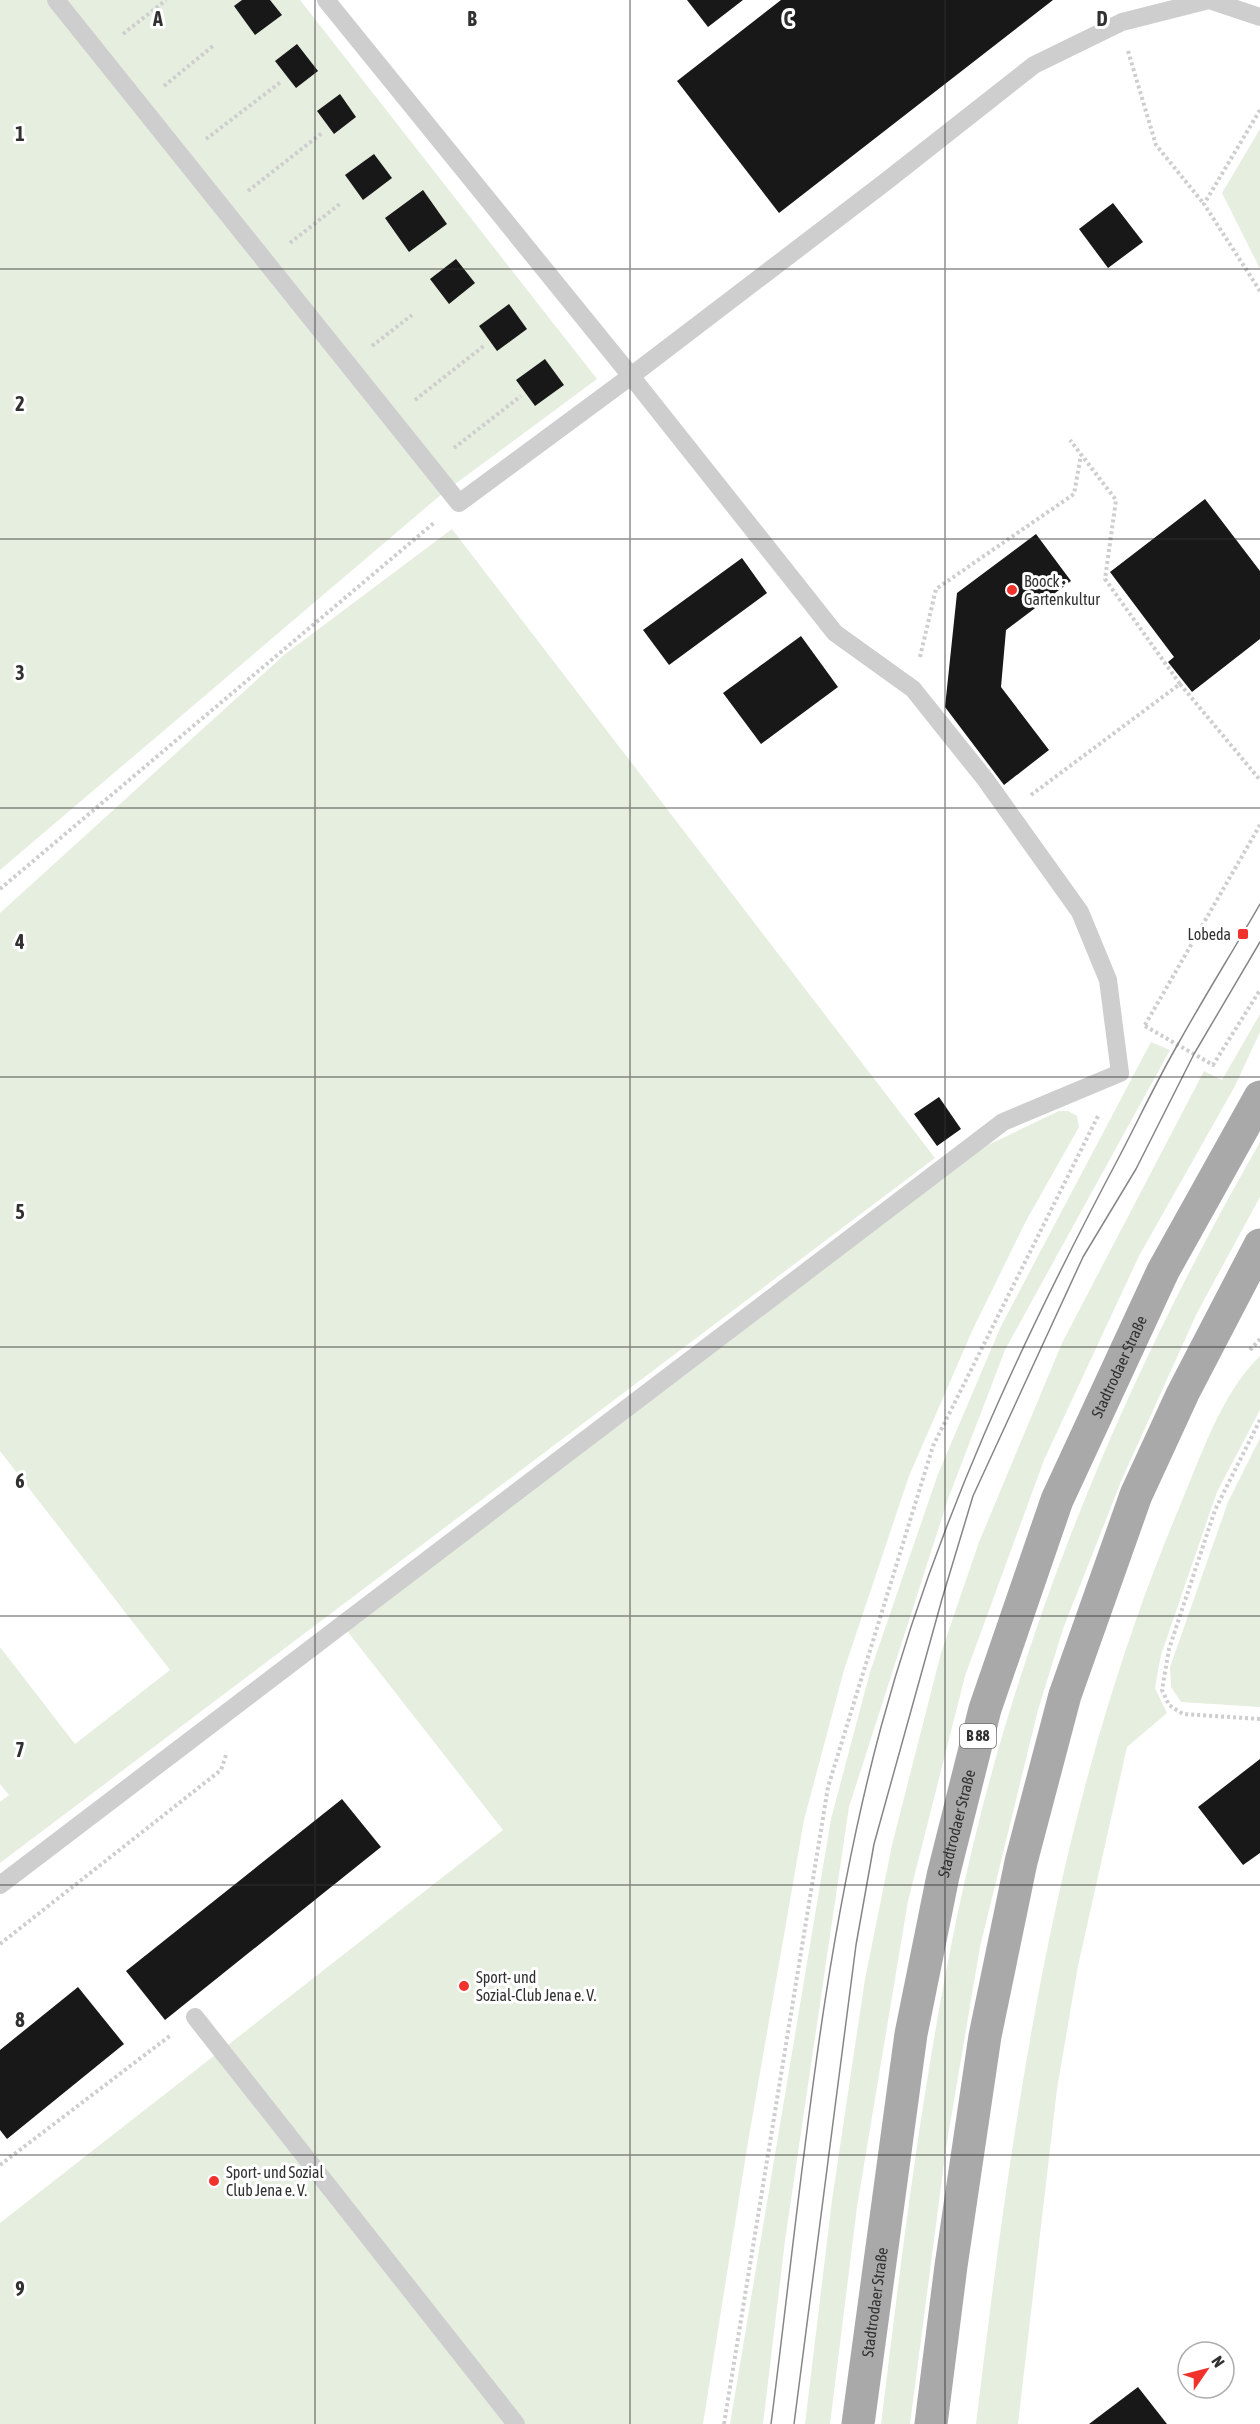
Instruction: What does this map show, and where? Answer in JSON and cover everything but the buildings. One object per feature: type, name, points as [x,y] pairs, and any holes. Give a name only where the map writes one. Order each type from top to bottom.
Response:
[{"type":"main road","name":"Stadtrodaer Straße","points":[[858,2424],[911,2034],[943,1876],[985,1709],[1058,1500],[1163,1271],[1260,1098]]},
{"type":"main road","points":[[931,2424],[951,2266],[985,2036],[1020,1862],[1065,1695],[1136,1496],[1183,1393],[1260,1245]]},
{"type":"lane","points":[[56,0],[459,503],[875,191],[1034,65],[1122,22],[1209,0],[1260,17]]},
{"type":"lane","points":[[0,1885],[1003,1122],[1120,1072],[1108,980],[1080,912],[986,778],[913,688],[835,633],[631,376],[326,0]]},
{"type":"lane","points":[[195,2017],[516,2424]]},
{"type":"path","points":[[98,52],[166,0]]},
{"type":"path","points":[[1122,22],[1132,72],[1156,145],[1204,204],[1260,291]]},
{"type":"path","points":[[141,106],[213,46]]},
{"type":"path","points":[[182,158],[282,81]]},
{"type":"path","points":[[1204,204],[1260,110]]},
{"type":"path","points":[[224,210],[322,133]]},
{"type":"path","points":[[266,262],[341,202]]},
{"type":"path","points":[[348,365],[412,315]]},
{"type":"path","points":[[391,419],[485,345]]},
{"type":"path","points":[[430,467],[521,396]]},
{"type":"path","points":[[1070,440],[1116,500],[1105,579],[1180,684],[1260,780]]},
{"type":"path","points":[[913,688],[936,589],[1074,494],[1081,454]]},
{"type":"path","points":[[0,889],[459,503]]},
{"type":"path","points":[[1009,812],[1180,684]]},
{"type":"path","points":[[724,2424],[828,1787],[933,1446],[1120,1072],[1260,825]]},
{"type":"path","points":[[1145,1026],[1213,1065],[1260,990]]},
{"type":"path","points":[[1247,1354],[1260,1339]]},
{"type":"path","points":[[1260,1420],[1215,1510],[1169,1649],[1162,1690],[1169,1705],[1183,1714],[1260,1719]]},
{"type":"path","points":[[0,1944],[221,1770],[245,1698]]},
{"type":"path","points":[[0,2165],[195,2017]]},
{"type":"green space","points":[[0,0],[300,0],[597,379],[443,493],[0,870]]},
{"type":"green space","points":[[1260,129],[1260,269],[1222,193]]},
{"type":"green space","points":[[452,529],[935,1158],[0,1863],[0,1802],[9,1795],[0,1784],[0,1647],[75,1744],[170,1670],[0,1451],[0,913],[284,655]]},
{"type":"green space","points":[[1260,1014],[1260,1032],[1235,1086],[1139,1256],[1044,1460],[965,1676],[908,1901],[857,2207],[830,2424],[805,2424],[832,2200],[865,1979],[892,1845],[941,1653],[979,1542],[1062,1343],[1204,1071],[1222,1080]]},
{"type":"green space","points":[[1151,1042],[1170,1050],[1005,1350],[948,1499],[849,1807],[785,2241],[763,2424],[730,2424],[831,1819],[870,1672],[938,1474],[1001,1326]]},
{"type":"green space","points":[[1059,1111],[1068,1111],[1077,1116],[1079,1127],[1026,1221],[973,1329],[909,1476],[844,1670],[804,1820],[748,2142],[703,2424],[0,2424],[0,2223],[503,1830],[344,1627],[947,1173],[988,1145]]},
{"type":"green space","points":[[1260,1142],[1260,1197],[1197,1313],[1122,1479],[1063,1629],[1038,1710],[980,1947],[946,2148],[910,2424],[881,2424],[910,2192],[934,2037],[964,1884],[1007,1721],[1034,1634],[1098,1466],[1174,1303]]},
{"type":"green space","points":[[1260,1356],[1260,1410],[1217,1492],[1161,1655],[1155,1688],[1167,1713],[1127,1747],[1078,1966],[1057,2089],[1018,2424],[976,2424],[1006,2189],[1024,2074],[1045,1958],[1070,1844],[1100,1731],[1136,1619],[1204,1448],[1234,1388]]},
{"type":"green space","points":[[1260,1438],[1260,1707],[1181,1702],[1171,1687],[1170,1667],[1228,1502]]},
{"type":"tram line","points":[[771,2424],[827,1986],[860,1813],[881,1727],[903,1652],[954,1507],[1014,1366],[1162,1073],[1260,904]]},
{"type":"tram line","points":[[794,2424],[856,1945],[874,1844],[973,1496],[1083,1257],[1136,1169],[1194,1054],[1260,942]]},
{"type":"place","name":"Boock - Gartenkultur","points":[[1012,590]]},
{"type":"place","name":"Lobeda","points":[[1243,934]]},
{"type":"place","name":"Sport- und Sozial-Club Jena e. V.","points":[[464,1986]]},
{"type":"place","name":"Sport- und Sozial Club Jena e. V.","points":[[214,2181]]}]
